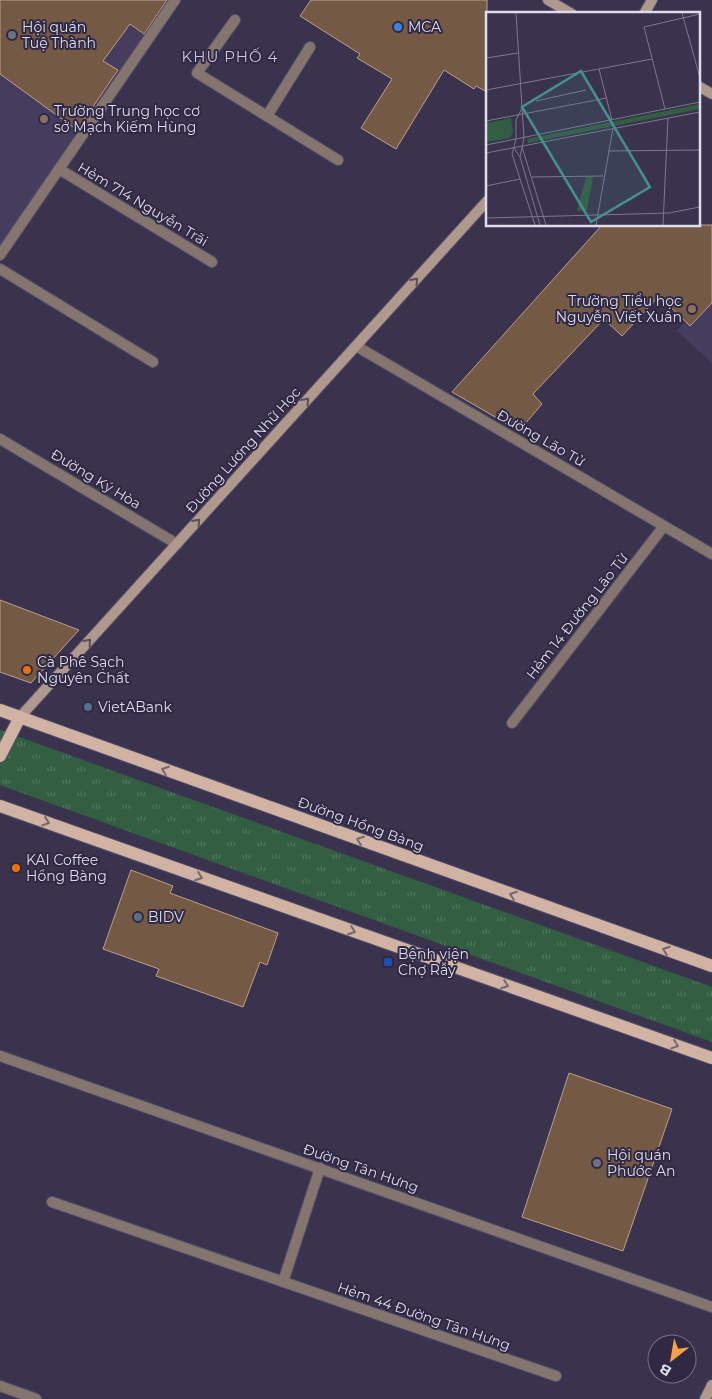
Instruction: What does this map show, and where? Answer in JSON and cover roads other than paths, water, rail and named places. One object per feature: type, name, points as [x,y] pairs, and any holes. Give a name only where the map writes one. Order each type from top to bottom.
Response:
[{"type":"main road","name":"Đường Hồng Bàng","points":[[0,710],[712,966]]},
{"type":"main road","points":[[0,756],[20,718]]},
{"type":"main road","points":[[0,806],[712,1058]]},
{"type":"street","points":[[0,255],[175,0]]},
{"type":"street","points":[[548,0],[569,12]]},
{"type":"street","points":[[645,12],[652,0]]},
{"type":"street","points":[[235,20],[197,74],[338,160]]},
{"type":"street","points":[[267,116],[310,47]]},
{"type":"street","points":[[700,87],[712,94]]},
{"type":"street","name":"Hẻm 714 Nguyễn Trãi","points":[[59,169],[212,262]]},
{"type":"street","name":"Đường Lương Nhữ Học","points":[[20,718],[486,202]]},
{"type":"street","points":[[0,269],[153,362]]},
{"type":"street","name":"Đường Lão Tử","points":[[356,346],[712,554]]},
{"type":"street","name":"Đường Ký Hòa","points":[[0,439],[177,544]]},
{"type":"street","name":"Hẻm 14 Đường Lão Tử","points":[[512,723],[664,526]]},
{"type":"street","name":"Đường Tân Hưng","points":[[0,1056],[712,1307]]},
{"type":"street","points":[[283,1282],[320,1168]]},
{"type":"street","name":"Hẻm 44 Đường Tân Hưng","points":[[52,1202],[556,1376]]},
{"type":"street","points":[[705,1399],[712,1385]]},
{"type":"street","points":[[0,1386],[36,1399]]},
{"type":"place","name":"MCA","points":[[398,27]]},
{"type":"place","name":"Hội quán Tuệ Thành","points":[[12,35]]},
{"type":"place","name":"Trường Trung học cơ sở Mạch Kiếm Hùng","points":[[44,119]]},
{"type":"place","name":"Trường Tiểu học Nguyễn Viết Xuân","points":[[692,309]]},
{"type":"place","name":"Cà Phê Sạch Nguyên Chất","points":[[27,670]]},
{"type":"place","name":"VietABank","points":[[88,707]]},
{"type":"place","name":"KAI Coffee Hồng Bàng","points":[[16,868]]},
{"type":"place","name":"BIDV","points":[[138,917]]},
{"type":"place","name":"Bệnh viện Chợ Rẫy","points":[[388,962]]},
{"type":"place","name":"Hội quán Phước An","points":[[597,1163]]},
{"type":"district","name":"KHU PHỐ 4","points":[[230,56]]}]
